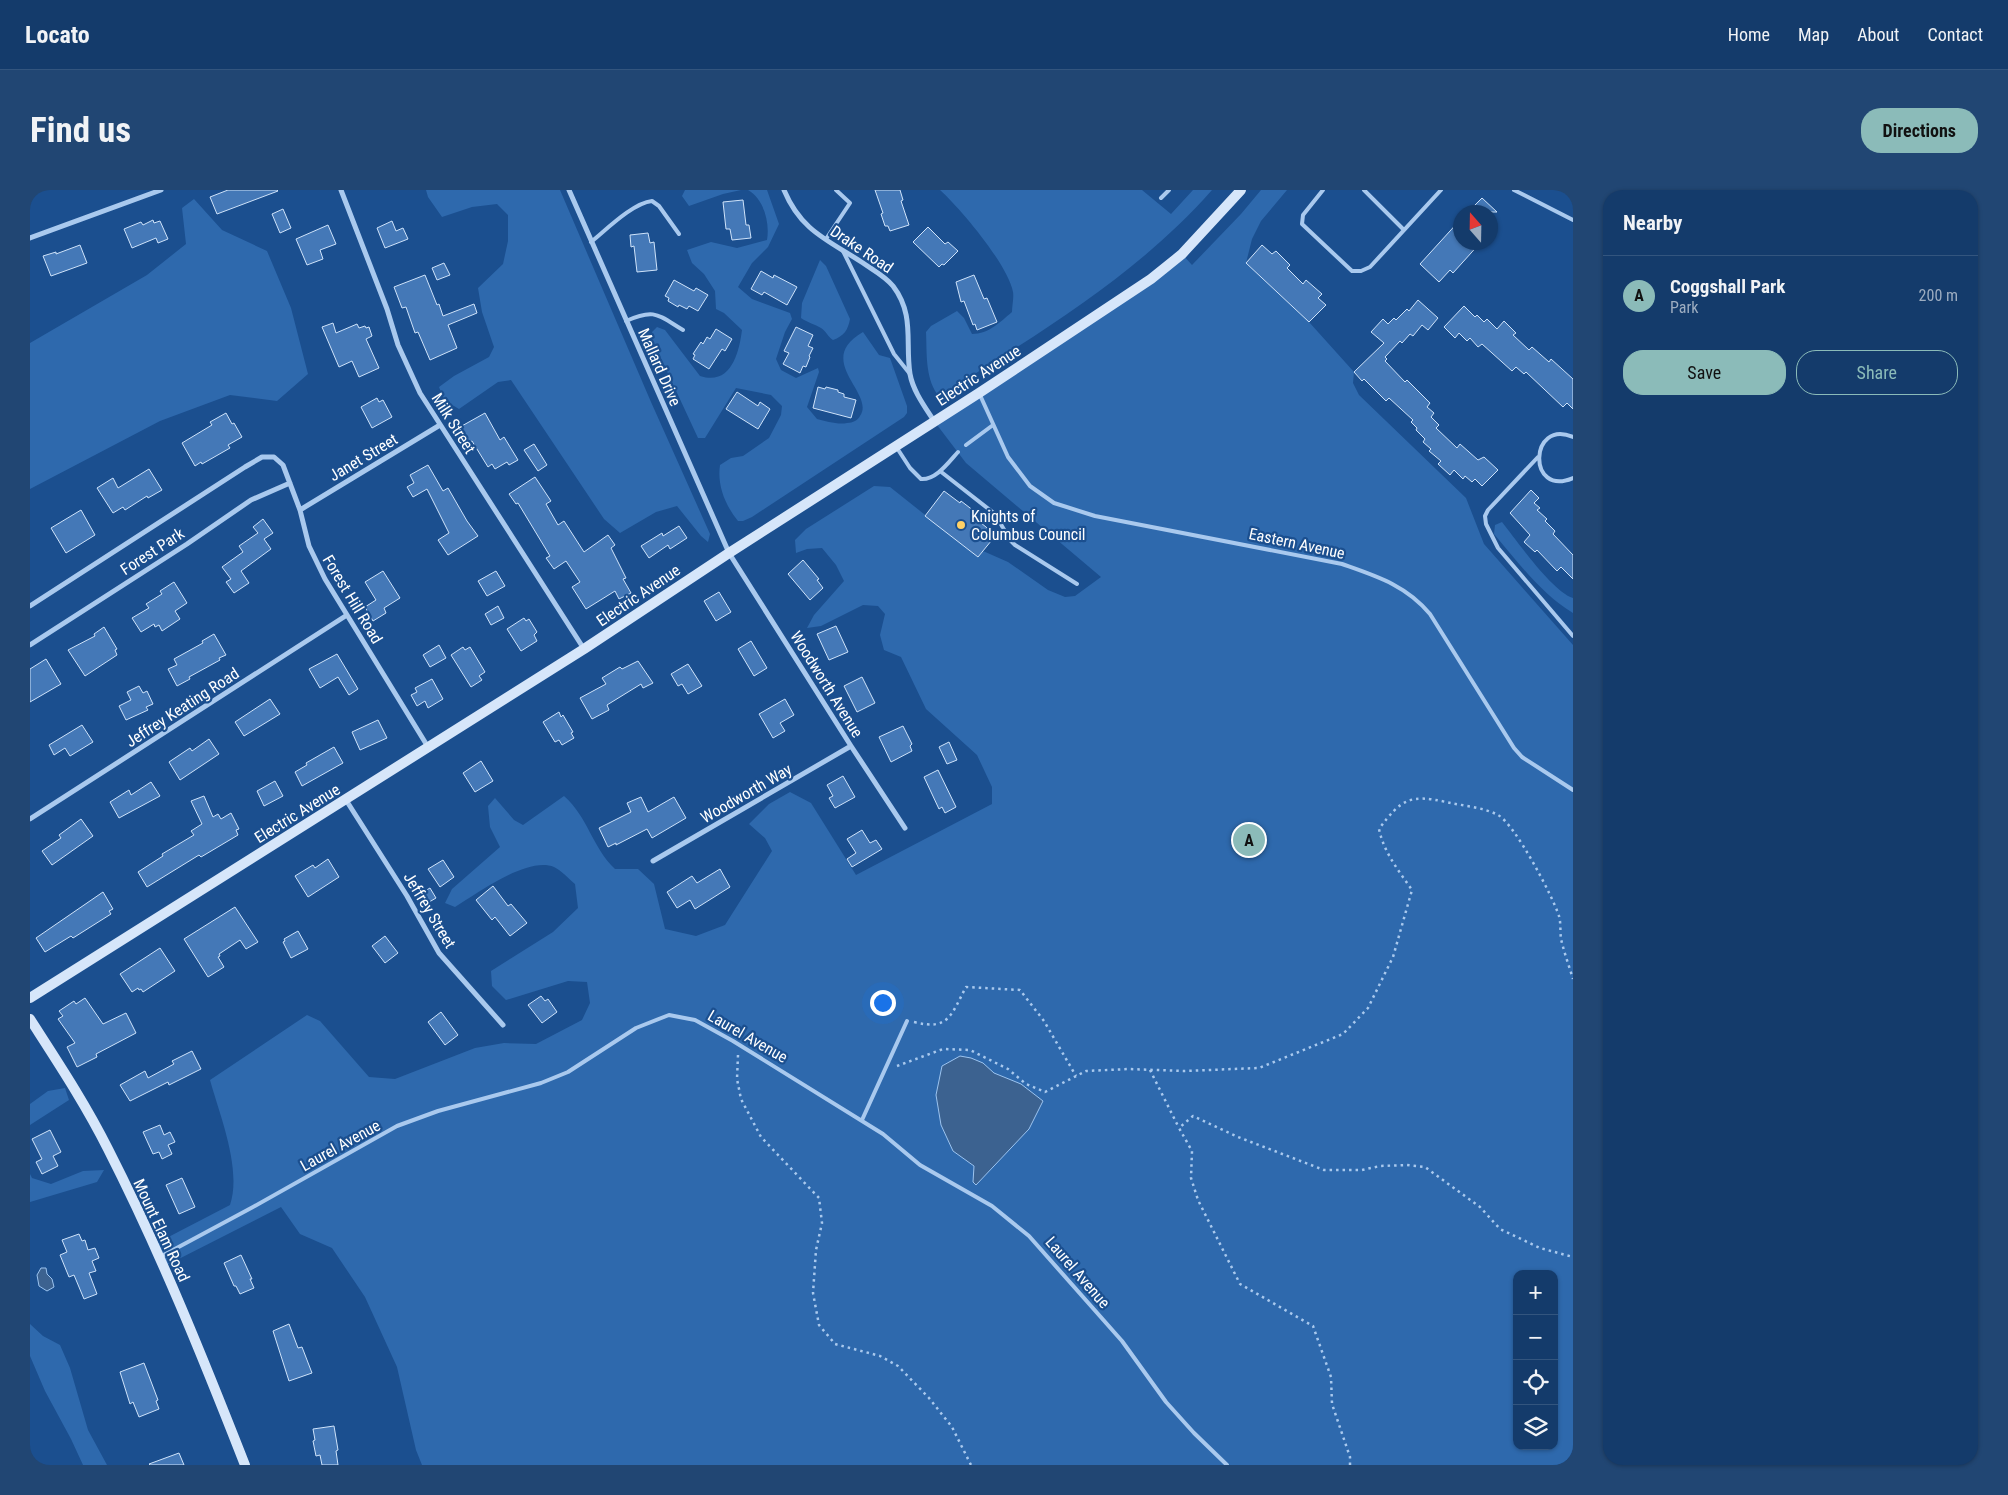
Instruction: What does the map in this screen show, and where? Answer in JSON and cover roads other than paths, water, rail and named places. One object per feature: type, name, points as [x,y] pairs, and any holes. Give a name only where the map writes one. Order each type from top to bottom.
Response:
[{"type":"main road","name":"Electric Avenue","points":[[30,998],[584,649],[729,552],[979,393],[1151,279],[1182,254],[1241,190]]},
{"type":"main road","name":"Mount Elam Road","points":[[30,1019],[67,1075],[108,1149],[198,1345],[245,1465]]},
{"type":"street","points":[[30,238],[161,190]]},
{"type":"street","name":"Milk Street","points":[[342,190],[404,360],[420,393],[584,649]]},
{"type":"street","name":"Mallard Drive","points":[[569,190],[729,552]]},
{"type":"street","name":"Drake Road","points":[[784,190],[800,219],[808,227],[885,278],[898,295],[909,322],[910,374],[918,395],[934,421]]},
{"type":"street","name":"Janet Street","points":[[300,510],[440,425]]},
{"type":"street","name":"Forest Park","points":[[30,606],[262,457],[274,458]]},
{"type":"street","name":"Forest Hill Road","points":[[274,458],[283,465],[300,510],[306,537],[313,556],[428,747]]},
{"type":"street","name":"Forest Park","points":[[30,645],[187,544],[250,500],[290,483]]},
{"type":"street","name":"Woodworth Avenue","points":[[729,552],[851,746],[906,828]]},
{"type":"street","name":"Jeffrey Keating Road","points":[[30,819],[347,615]]},
{"type":"street","name":"Woodworth Way","points":[[653,861],[851,746]]},
{"type":"street","name":"Jeffrey Street","points":[[346,800],[407,896],[439,953],[503,1025]]},
{"type":"lane","points":[[826,239],[850,203],[836,190]]},
{"type":"lane","points":[[1161,198],[1169,190]]},
{"type":"lane","points":[[1323,190],[1303,215],[1302,224],[1352,271],[1361,272],[1370,267],[1442,190]]},
{"type":"lane","points":[[1364,190],[1404,230]]},
{"type":"lane","points":[[1514,190],[1573,220]]},
{"type":"lane","points":[[591,242],[634,208],[644,202],[652,201],[659,206],[679,234]]},
{"type":"lane","points":[[842,250],[894,354],[910,374]]},
{"type":"lane","points":[[626,321],[642,313],[657,314],[683,330]]},
{"type":"lane","name":"Eastern Avenue","points":[[979,393],[1008,457],[1030,486],[1054,503],[1094,516],[1342,564],[1369,573],[1408,592],[1430,614],[1514,748],[1522,757],[1573,790]]},
{"type":"lane","points":[[966,444],[993,425]]},
{"type":"lane","points":[[1573,438],[1560,434],[1552,436],[1540,448],[1538,457],[1546,476],[1560,481],[1573,478]]},
{"type":"lane","points":[[896,446],[910,468],[921,479],[931,478],[958,452]]},
{"type":"lane","points":[[1538,457],[1488,510],[1485,516],[1486,524],[1502,553],[1573,636]]},
{"type":"lane","points":[[940,471],[995,514],[1015,545],[1077,584]]},
{"type":"lane","name":"Laurel Avenue","points":[[159,1257],[253,1207],[397,1126],[438,1110],[541,1083],[568,1072],[636,1028],[669,1015],[695,1020],[862,1120],[883,1134],[920,1165],[992,1206],[1029,1236],[1122,1341],[1166,1402],[1227,1465]]},
{"type":"lane","points":[[862,1120],[907,1021]]},
{"type":"place","name":"Knights of Columbus Council","points":[[961,525]]},
{"type":"place","name":"Coggshall Park","points":[[1249,840]]}]
